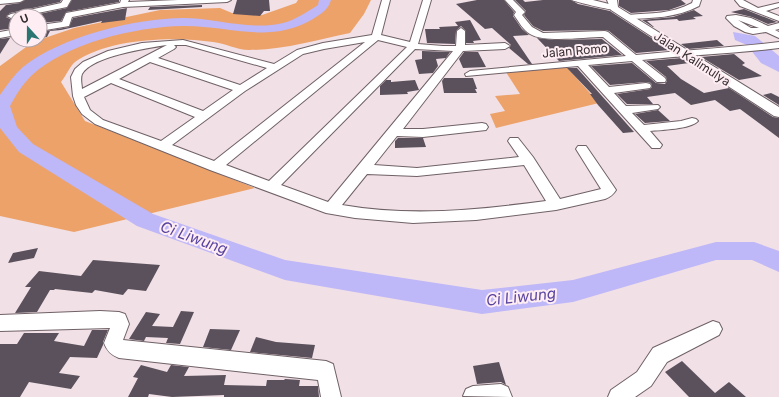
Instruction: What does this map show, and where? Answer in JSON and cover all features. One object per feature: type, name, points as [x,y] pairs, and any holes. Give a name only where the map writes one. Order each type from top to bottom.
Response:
[{"type":"street","points":[[1,3],[20,0]]},
{"type":"street","points":[[48,8],[64,5],[67,0]]},
{"type":"street","points":[[48,26],[96,11],[100,4],[124,2],[227,0]]},
{"type":"street","points":[[215,167],[376,37],[386,0]]},
{"type":"street","points":[[271,187],[413,46],[427,0]]},
{"type":"street","points":[[509,0],[521,12],[518,15],[527,27],[536,35],[605,34],[661,80]]},
{"type":"street","points":[[576,0],[613,4]]},
{"type":"street","points":[[628,17],[670,14],[682,11],[696,4],[696,0]]},
{"type":"street","points":[[740,0],[743,4],[779,19]]},
{"type":"street","name":"Jalan Kalimulya","points":[[613,4],[628,17],[716,75],[779,113]]},
{"type":"street","points":[[758,10],[779,5]]},
{"type":"street","points":[[779,26],[766,29],[779,35]]},
{"type":"street","points":[[332,209],[460,49],[461,31]]},
{"type":"street","points":[[162,146],[274,67],[308,49],[376,37],[413,46],[460,49],[505,46]]},
{"type":"street","points":[[274,67],[181,42],[124,50],[88,63],[78,72],[75,79],[82,108],[88,116],[116,129],[215,167],[332,209],[354,214],[413,218],[476,215],[556,204],[605,194],[610,190],[582,149]]},
{"type":"street","points":[[78,96],[181,42]]},
{"type":"street","name":"Jalan Romo","points":[[470,74],[683,53],[732,52],[779,45]]},
{"type":"street","points":[[149,58],[241,89]]},
{"type":"street","points":[[580,64],[656,145]]},
{"type":"street","points":[[111,78],[204,116]]},
{"type":"street","points":[[605,91],[646,86]]},
{"type":"street","points":[[624,110],[654,107]]},
{"type":"street","points":[[640,129],[682,124],[692,121]]},
{"type":"street","points":[[394,132],[423,133],[482,127]]},
{"type":"street","points":[[514,142],[528,160],[556,204]]},
{"type":"street","points":[[365,169],[417,172],[528,160]]},
{"type":"street","points":[[0,324],[100,319],[119,320],[120,324],[113,343],[119,349],[326,371],[332,397]]},
{"type":"street","points":[[618,397],[644,379],[660,355],[713,329]]},
{"type":"street","points":[[473,396],[501,394],[502,397]]},
{"type":"shaded area","points":[[298,0],[371,0],[364,14],[350,33],[300,44],[262,50],[244,50],[218,43],[180,39],[161,39],[123,44],[105,48],[89,54],[75,62],[61,82],[85,121],[255,188],[74,232],[0,216],[0,66],[25,48],[48,48],[48,37],[74,28],[160,10],[220,8],[232,13],[262,15],[296,3]]},
{"type":"shaded area","points":[[733,32],[755,36],[779,56],[779,72],[761,63],[747,45],[735,40]]},
{"type":"shaded area","points":[[562,62],[599,103],[496,128],[490,114],[505,111],[495,96],[520,94],[504,69]]},
{"type":"building","points":[[25,0],[61,0],[60,2],[33,8],[8,8],[8,15],[6,17],[8,18],[8,29],[0,30],[0,11],[6,5],[20,3]]},
{"type":"building","points":[[72,0],[119,0],[119,2],[66,12],[61,21],[48,22],[48,12],[67,8]]},
{"type":"building","points":[[237,0],[269,0],[270,11],[264,11],[260,16],[233,14]]},
{"type":"building","points":[[477,0],[504,0],[514,12],[513,16],[522,29],[529,35],[513,36],[532,64],[528,64],[509,48],[511,45],[492,28],[485,29],[456,4]]},
{"type":"building","points":[[515,0],[523,0],[525,2],[543,0],[571,0],[578,4],[610,11],[670,50],[636,53],[609,31],[605,30],[543,31],[533,26],[524,15],[526,11]]},
{"type":"building","points":[[619,0],[681,0],[686,4],[669,10],[631,13],[619,6]]},
{"type":"building","points":[[202,5],[202,7],[148,10],[150,7]]},
{"type":"building","points":[[127,8],[125,20],[101,23],[102,21],[50,31],[48,35],[48,31],[69,27],[73,18]]},
{"type":"building","points":[[744,9],[777,22],[768,24],[752,17],[731,12]]},
{"type":"building","points":[[694,10],[703,16],[693,17],[696,19],[679,21],[677,19],[647,21],[654,27],[642,20],[673,17]]},
{"type":"building","points":[[470,20],[481,40],[473,41],[474,43],[466,43],[466,31],[461,26],[456,31],[455,44],[427,43],[425,29],[440,29],[439,27],[458,26],[455,22]]},
{"type":"building","points":[[8,38],[8,41],[0,54],[0,39]]},
{"type":"building","points":[[537,38],[555,40],[602,39],[622,55],[559,61]]},
{"type":"building","points":[[717,40],[724,46],[688,49],[681,44]]},
{"type":"building","points":[[422,51],[450,52],[446,58],[436,59],[438,66],[433,73],[419,74],[415,60],[422,59]]},
{"type":"building","points":[[464,52],[478,52],[486,67],[463,68],[459,59]]},
{"type":"building","points":[[734,54],[745,63],[742,65],[762,76],[739,80],[701,57]]},
{"type":"building","points":[[682,58],[689,63],[667,66],[681,79],[704,93],[729,88],[773,117],[779,118],[779,138],[740,109],[730,111],[715,100],[691,105],[675,93],[647,97],[653,104],[627,104],[617,94],[650,89],[652,87],[651,83],[646,82],[610,85],[591,66],[632,63],[656,83],[665,84],[667,81],[666,77],[646,61]]},
{"type":"building","points":[[567,68],[577,68],[634,132],[623,133],[598,105],[590,94],[592,94]]},
{"type":"building","points":[[444,78],[473,78],[477,93],[444,93],[442,81]]},
{"type":"building","points":[[386,80],[391,80],[391,82],[415,80],[419,90],[407,92],[408,94],[380,95],[380,86]]},
{"type":"building","points":[[771,93],[779,97],[779,105],[763,95]]},
{"type":"building","points":[[658,110],[670,121],[645,123],[635,114]]},
{"type":"building","points":[[398,138],[423,138],[426,147],[395,148],[395,141]]},
{"type":"building","points":[[38,248],[34,258],[8,263],[13,253]]},
{"type":"building","points":[[93,260],[160,265],[146,291],[128,289],[123,295],[95,290],[92,293],[55,289],[50,290],[37,312],[15,313],[31,287],[25,287],[39,271],[81,276]]},
{"type":"building","points":[[181,311],[194,312],[180,344],[166,343],[168,338],[146,337],[144,341],[129,339],[146,312],[160,314],[152,326],[173,327]]},
{"type":"building","points":[[210,329],[240,330],[231,350],[203,347]]},
{"type":"building","points":[[92,330],[108,330],[97,358],[70,357],[59,373],[80,376],[71,389],[29,382],[20,397],[0,397],[0,344],[17,344],[24,333],[59,333],[54,341],[84,346]]},
{"type":"building","points":[[256,337],[276,342],[315,345],[312,358],[250,352]]},
{"type":"building","points":[[682,361],[715,393],[729,382],[746,397],[689,397],[665,372]]},
{"type":"building","points":[[499,362],[506,385],[501,382],[477,384],[473,366]]},
{"type":"building","points":[[141,365],[167,372],[171,365],[189,367],[184,376],[226,375],[224,385],[266,386],[267,380],[300,380],[299,386],[318,386],[319,397],[224,397],[224,395],[172,397],[149,394],[148,397],[128,397],[138,378],[133,377]]},
{"type":"waterway","name":"Ci Liwung","points":[[325,0],[323,7],[308,16],[283,27],[258,29],[183,22],[147,25],[102,36],[60,51],[42,60],[24,74],[11,91],[2,106],[9,128],[26,148],[145,220],[285,270],[482,302],[573,291],[716,251],[754,251],[779,262]]}]
